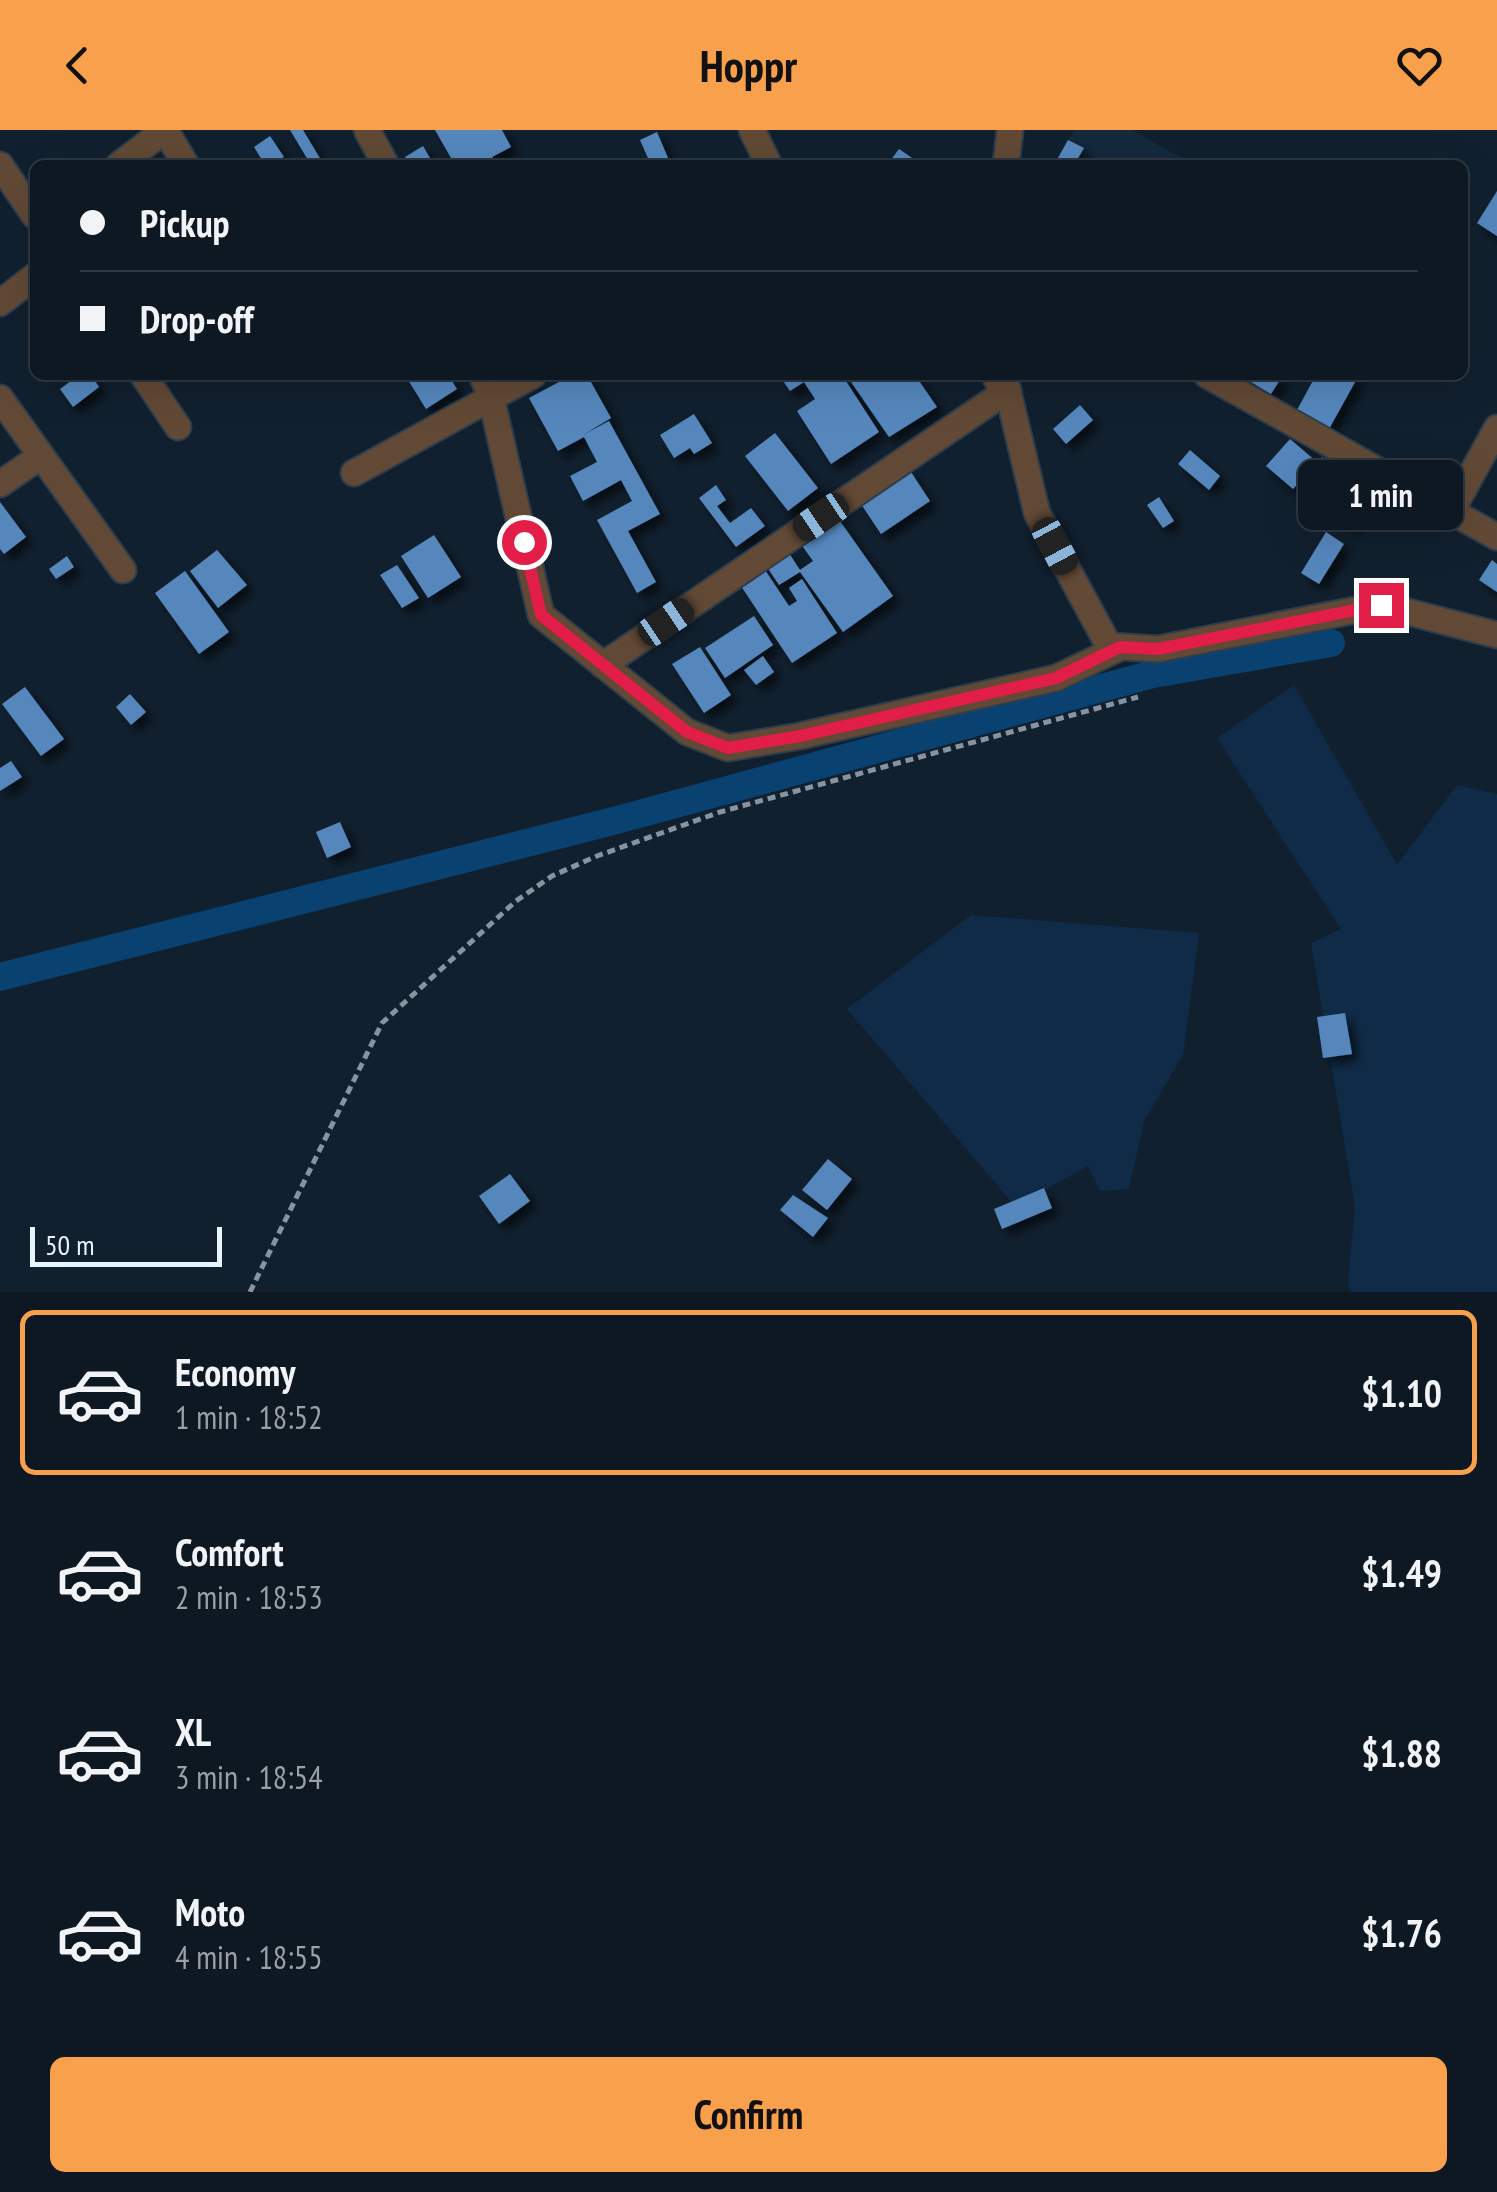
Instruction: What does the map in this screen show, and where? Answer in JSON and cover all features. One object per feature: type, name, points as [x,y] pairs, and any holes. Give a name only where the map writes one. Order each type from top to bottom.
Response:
[{"type":"street","points":[[125,160],[165,130],[183,160]]},
{"type":"street","points":[[367,130],[383,160]]},
{"type":"street","points":[[752,130],[767,160]]},
{"type":"street","points":[[1007,160],[1010,130]]},
{"type":"street","points":[[0,165],[30,209]]},
{"type":"street","points":[[0,303],[30,280]]},
{"type":"street","points":[[147,380],[178,427]]},
{"type":"street","points":[[354,472],[486,386],[512,380]]},
{"type":"street","points":[[603,665],[1001,380],[1037,512],[1109,646],[1158,649],[1381,605],[1497,635]]},
{"type":"street","points":[[1216,380],[1497,537]]},
{"type":"street","points":[[486,386],[541,615],[687,732],[728,748],[800,736],[1056,678],[1120,647]]},
{"type":"street","points":[[0,398],[123,570]]},
{"type":"street","points":[[1451,512],[1497,428]]},
{"type":"street","points":[[0,484],[41,456]]},
{"type":"path","points":[[250,1292],[382,1023],[516,901],[552,876],[614,849],[720,812],[1138,698]]},
{"type":"shaded area","points":[[1074,130],[1132,130],[1185,160],[1057,160]]},
{"type":"shaded area","points":[[1294,685],[1397,865],[1457,785],[1497,794],[1497,1292],[1350,1292],[1355,1207],[1311,943],[1341,929],[1217,738]]},
{"type":"shaded area","points":[[971,915],[1199,933],[1183,1055],[1144,1121],[1129,1189],[1100,1191],[1088,1166],[1015,1206],[847,1009]]},
{"type":"building","points":[[290,130],[303,130],[321,160],[308,160]]},
{"type":"building","points":[[435,130],[502,130],[511,147],[492,157],[494,160],[452,160]]},
{"type":"building","points":[[657,132],[669,160],[649,160],[640,140]]},
{"type":"building","points":[[270,136],[284,157],[262,160],[254,147]]},
{"type":"building","points":[[1068,140],[1084,148],[1077,160],[1057,160]]},
{"type":"building","points":[[423,146],[431,160],[407,160],[405,157]]},
{"type":"building","points":[[899,149],[915,160],[891,160]]},
{"type":"building","points":[[1497,191],[1497,236],[1477,223]]},
{"type":"building","points":[[72,380],[94,380],[99,387],[73,407],[60,389]]},
{"type":"building","points":[[408,380],[451,380],[457,389],[426,409]]},
{"type":"building","points":[[563,380],[590,380],[611,418],[583,435],[609,421],[660,514],[628,531],[656,582],[637,593],[597,520],[632,501],[621,480],[583,501],[570,476],[597,462],[584,437],[558,451],[529,398]]},
{"type":"building","points":[[782,380],[845,380],[879,432],[831,464],[797,411],[815,399],[804,382],[790,391]]},
{"type":"building","points":[[850,380],[918,380],[937,407],[889,437]]},
{"type":"building","points":[[1247,380],[1280,380],[1271,394]]},
{"type":"building","points":[[1313,380],[1356,380],[1329,429],[1297,410]]},
{"type":"building","points":[[1080,405],[1093,420],[1066,444],[1053,429]]},
{"type":"building","points":[[694,414],[712,443],[694,454],[690,448],[674,458],[660,435]]},
{"type":"building","points":[[775,433],[818,488],[788,511],[745,456]]},
{"type":"building","points":[[1290,439],[1317,462],[1293,489],[1266,466]]},
{"type":"building","points":[[1190,450],[1220,476],[1209,490],[1178,464]]},
{"type":"building","points":[[1322,457],[1377,492],[1354,529],[1299,494]]},
{"type":"building","points":[[909,469],[930,501],[881,534],[853,492]]},
{"type":"building","points":[[716,485],[726,500],[717,506],[730,523],[751,508],[765,526],[736,547],[699,498]]},
{"type":"building","points":[[1159,497],[1174,521],[1163,528],[1147,505]]},
{"type":"building","points":[[0,502],[26,537],[4,554],[0,549]]},
{"type":"building","points":[[835,514],[893,596],[843,632],[800,572],[779,585],[765,564],[787,550],[800,570],[813,561],[798,540]]},
{"type":"building","points":[[1326,532],[1344,544],[1319,584],[1301,573]]},
{"type":"building","points":[[434,535],[461,577],[428,598],[401,556]]},
{"type":"building","points":[[217,550],[247,585],[218,608],[190,571]]},
{"type":"building","points":[[67,556],[74,567],[56,579],[49,569]]},
{"type":"building","points":[[1492,560],[1497,564],[1497,592],[1479,580]]},
{"type":"building","points":[[397,565],[419,598],[402,608],[380,575]]},
{"type":"building","points":[[763,567],[789,606],[797,601],[789,588],[802,579],[837,633],[792,663],[739,583]]},
{"type":"building","points":[[185,571],[229,632],[199,654],[155,593]]},
{"type":"building","points":[[754,616],[773,645],[725,678],[705,648]]},
{"type":"building","points":[[700,647],[731,695],[704,713],[672,664]]},
{"type":"building","points":[[763,656],[774,672],[756,685],[744,670]]},
{"type":"building","points":[[25,687],[64,739],[41,756],[2,704]]},
{"type":"building","points":[[130,694],[146,712],[131,725],[116,707]]},
{"type":"building","points":[[11,761],[22,777],[0,791],[0,768]]},
{"type":"building","points":[[340,822],[351,847],[327,858],[316,832]]},
{"type":"building","points":[[1345,1013],[1352,1054],[1323,1058],[1317,1017]]},
{"type":"building","points":[[828,1159],[852,1179],[827,1210],[802,1190]]},
{"type":"building","points":[[510,1174],[530,1201],[499,1224],[479,1196]]},
{"type":"building","points":[[1044,1188],[1052,1208],[1002,1229],[994,1209]]},
{"type":"building","points":[[793,1195],[828,1218],[813,1237],[780,1210]]},
{"type":"waterway","points":[[0,977],[617,820],[1153,674],[1331,643]]},
{"type":"route","points":[[524,542],[541,615],[687,732],[728,748],[800,736],[1056,678],[1120,647],[1158,649],[1381,605]]}]
